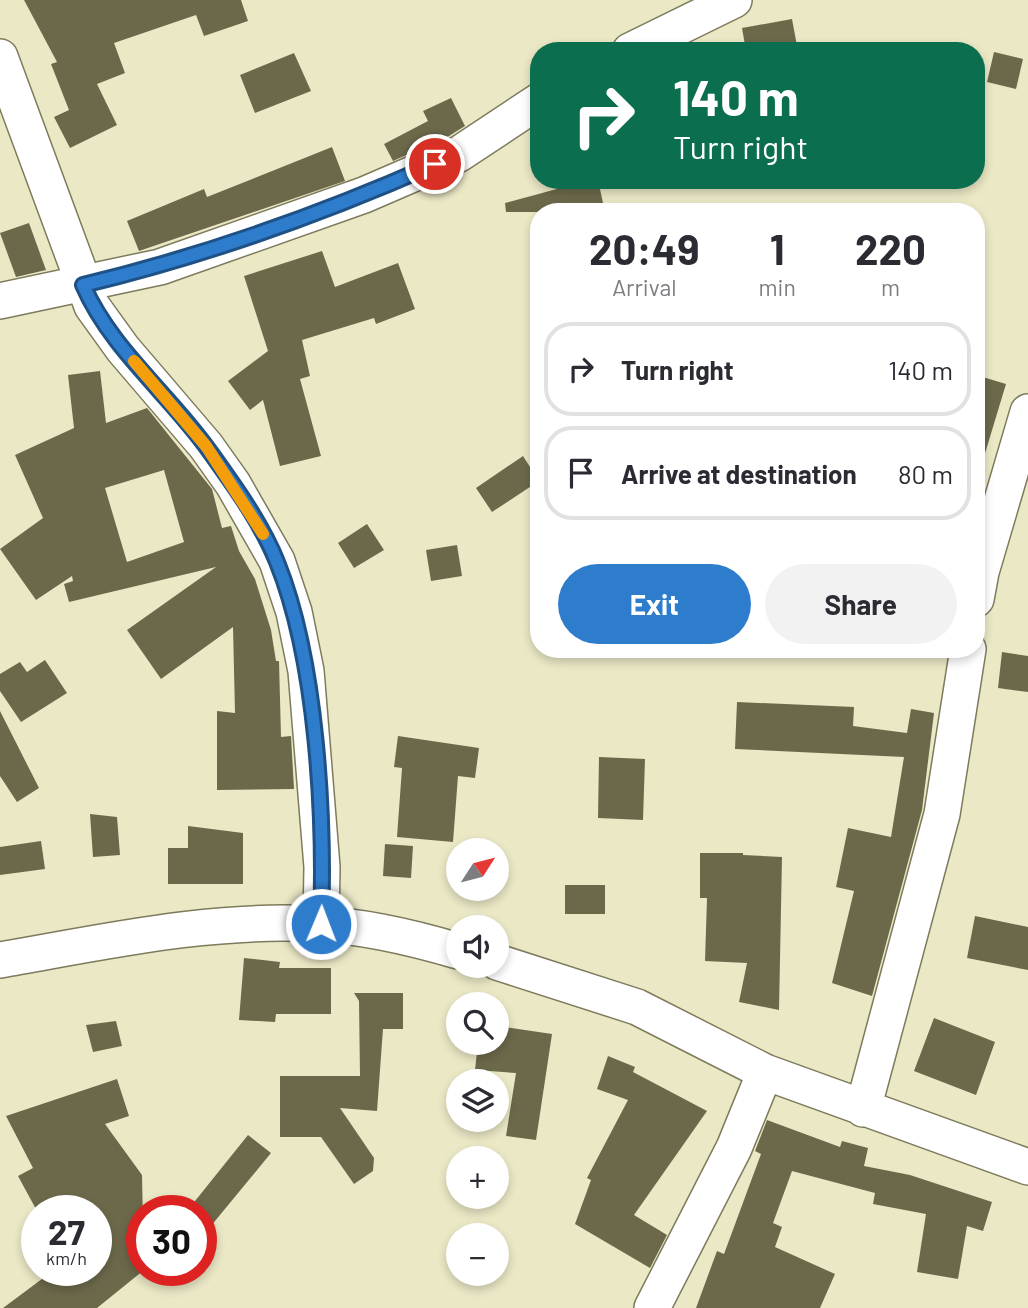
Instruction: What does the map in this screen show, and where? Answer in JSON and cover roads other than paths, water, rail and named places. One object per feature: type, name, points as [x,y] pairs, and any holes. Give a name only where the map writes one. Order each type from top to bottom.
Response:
[{"type":"street","points":[[648,42],[734,0]]},
{"type":"street","points":[[0,57],[83,285],[105,326],[206,446],[233,484],[277,561],[293,612],[306,671],[322,867],[321,924]]},
{"type":"street","points":[[0,301],[160,267],[364,195],[459,154],[530,107]]},
{"type":"street","points":[[985,561],[1021,460],[1028,412]]},
{"type":"street","points":[[863,1109],[942,814],[967,658]]},
{"type":"street","points":[[0,960],[225,924],[321,924],[446,949]]},
{"type":"street","points":[[509,966],[637,1007],[765,1072],[1028,1167]]},
{"type":"street","points":[[652,1308],[734,1148],[765,1072]]}]
